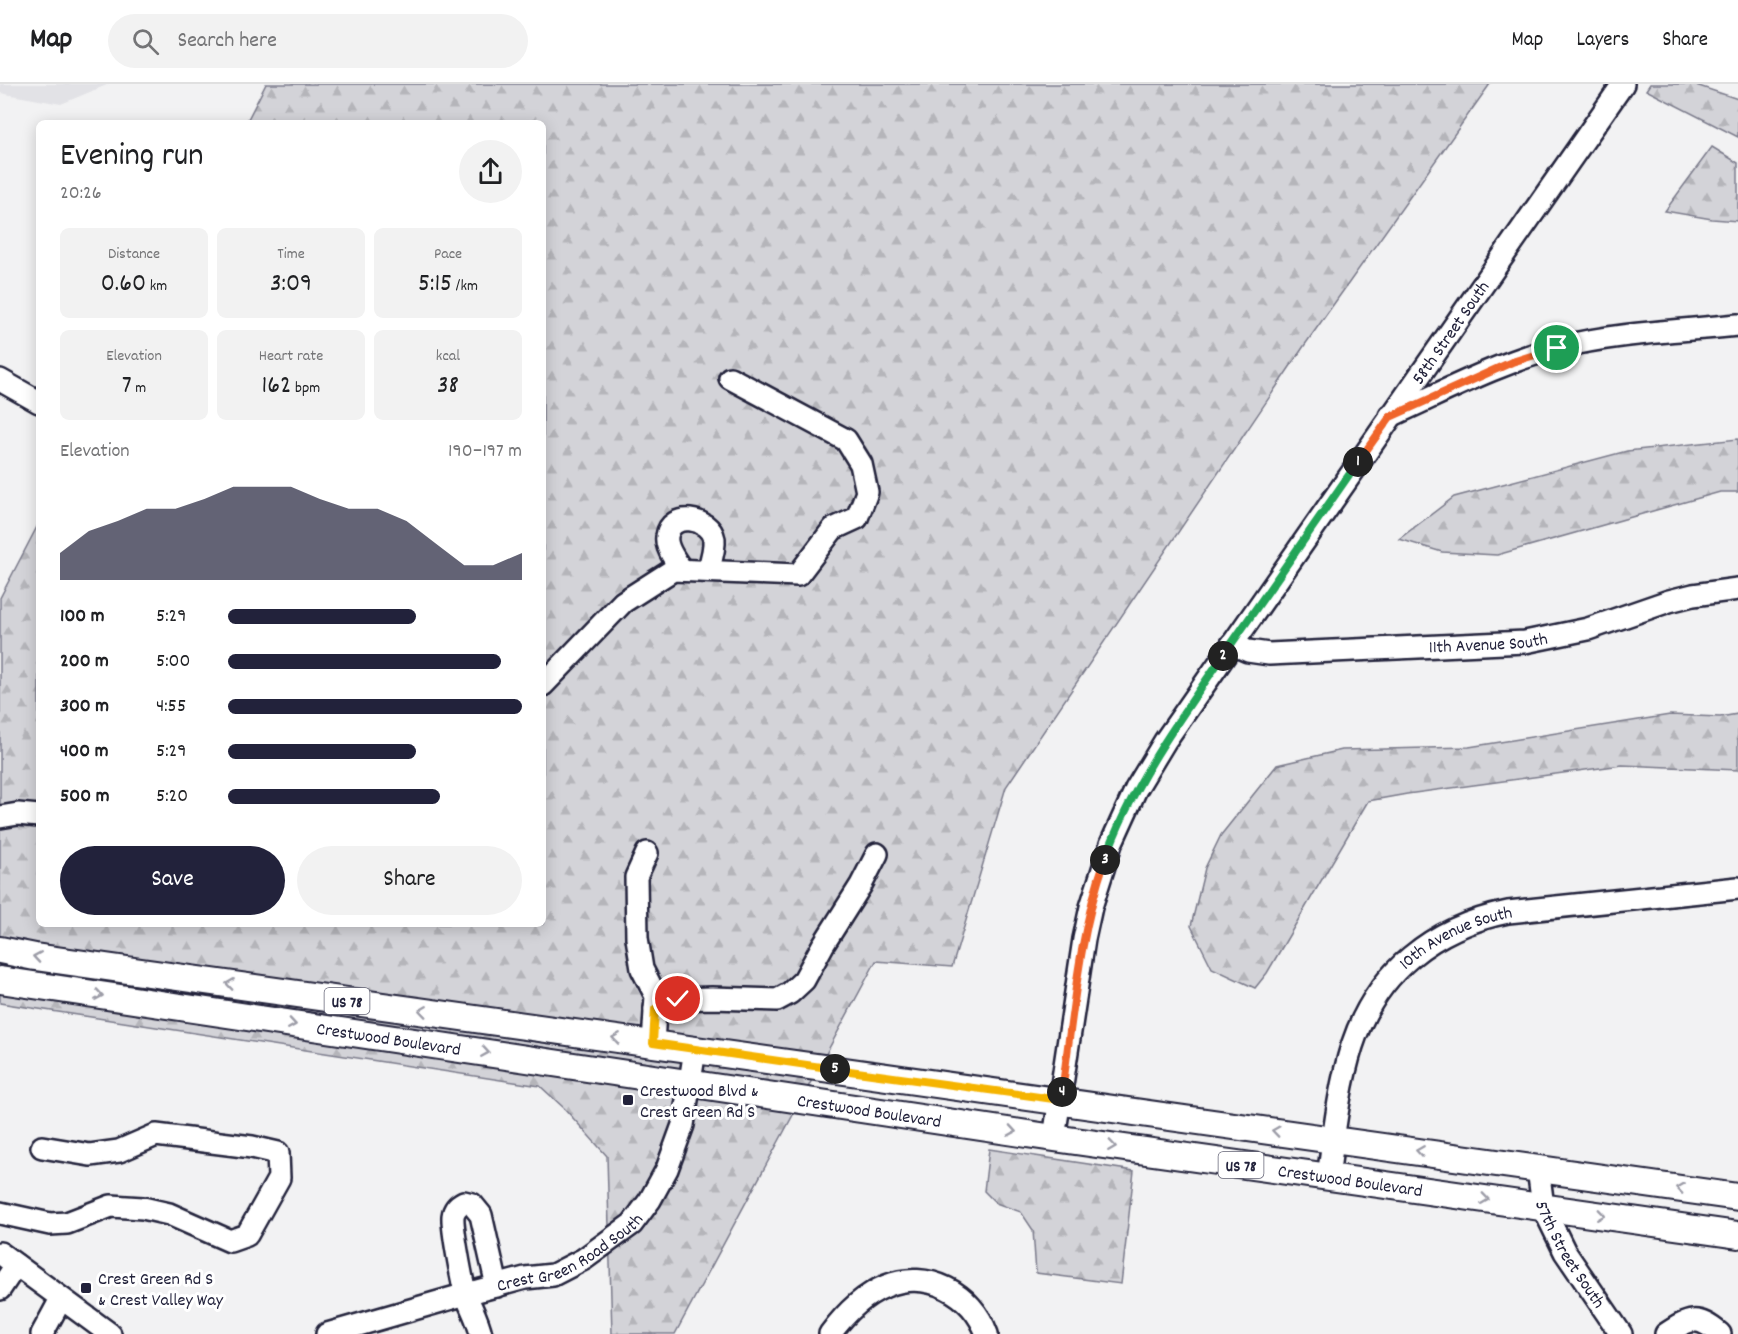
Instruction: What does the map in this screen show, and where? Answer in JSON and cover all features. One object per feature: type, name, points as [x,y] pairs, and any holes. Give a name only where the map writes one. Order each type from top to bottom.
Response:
[{"type":"main road","name":"Crestwood Boulevard","points":[[0,950],[35,957],[1738,1197]]},
{"type":"main road","name":"Crestwood Boulevard","points":[[0,980],[1054,1138],[1738,1235]]},
{"type":"street","name":"58th Street South","points":[[1054,1138],[1084,939],[1097,886],[1111,844],[1132,797],[1150,764],[1232,644],[1623,84]]},
{"type":"street","points":[[1390,417],[1501,366],[1557,348],[1602,339],[1738,326]]},
{"type":"street","points":[[546,682],[624,602],[673,570],[798,575],[833,529],[857,518],[867,492],[861,464],[846,440],[730,378]]},
{"type":"street","points":[[0,380],[36,400]]},
{"type":"street","points":[[682,570],[666,538],[669,529],[678,522],[689,519],[710,527],[714,540],[708,571]]},
{"type":"street","name":"11th Avenue South","points":[[1232,644],[1248,651],[1269,654],[1525,642],[1588,629],[1693,595],[1738,589]]},
{"type":"street","points":[[0,818],[18,814],[36,816]]},
{"type":"street","points":[[647,853],[636,878],[637,938],[642,969],[656,996],[653,1043]]},
{"type":"street","points":[[655,1009],[678,999],[777,1000],[790,993],[804,980],[822,945],[861,885],[877,854]]},
{"type":"street","name":"10th Avenue South","points":[[1328,1177],[1352,1047],[1367,1010],[1403,963],[1434,939],[1470,922],[1508,912],[1738,888]]},
{"type":"street","name":"Crest Green Road South","points":[[327,1334],[525,1278],[553,1275],[584,1259],[632,1224],[650,1200],[668,1169],[683,1125],[695,1050]]},
{"type":"street","points":[[0,1213],[50,1224],[67,1223],[111,1206],[142,1208],[170,1214],[230,1241],[247,1235],[279,1178],[278,1153],[252,1147],[156,1136],[119,1151],[90,1155],[42,1148]]},
{"type":"street","name":"57th Street South","points":[[1538,1168],[1543,1207],[1565,1252],[1621,1334]]},
{"type":"street","points":[[481,1334],[479,1323],[466,1294],[453,1214],[457,1206],[464,1202],[472,1204],[481,1215],[497,1286]]},
{"type":"street","points":[[0,1289],[8,1259],[110,1334]]},
{"type":"street","points":[[830,1334],[848,1313],[871,1294],[897,1282],[910,1280],[936,1283],[960,1296],[978,1316],[987,1334]]},
{"type":"street","points":[[42,1334],[61,1299]]},
{"type":"street","points":[[1666,1334],[1687,1321],[1696,1320],[1711,1326],[1720,1334]]},
{"type":"shaded area","points":[[0,84],[109,84],[61,104],[0,93]]},
{"type":"green space","points":[[266,84],[1490,84],[1304,346],[1006,787],[952,967],[876,961],[675,1334],[612,1334],[607,1156],[564,1108],[540,1086],[0,1003],[0,598],[36,529],[36,927],[546,927],[546,120],[248,120]]},
{"type":"green space","points":[[1650,84],[1693,84],[1738,99],[1738,137],[1646,90]]},
{"type":"green space","points":[[1712,147],[1738,163],[1738,221],[1665,211]]},
{"type":"green space","points":[[1738,439],[1738,492],[1720,492],[1497,555],[1442,552],[1399,539],[1454,497],[1627,451]]},
{"type":"green space","points":[[1738,714],[1738,770],[1622,765],[1368,801],[1267,973],[1255,988],[1212,968],[1191,926],[1205,868],[1221,835],[1277,765],[1342,750],[1469,747],[1670,715],[1720,717]]},
{"type":"green space","points":[[989,1149],[1134,1171],[1121,1284],[1036,1273],[1033,1230],[1021,1212],[996,1203],[984,1191]]},
{"type":"place","name":"Crestwood Blvd & Crest Green Rd S","points":[[628,1100]]},
{"type":"place","name":"Crest Green Rd S & Crest Valley Way","points":[[86,1288]]},
{"type":"route","points":[[678,999],[655,1009],[653,1043],[1061,1100],[1084,939],[1100,875],[1124,813],[1164,741],[1390,417],[1490,371],[1557,348]]}]
